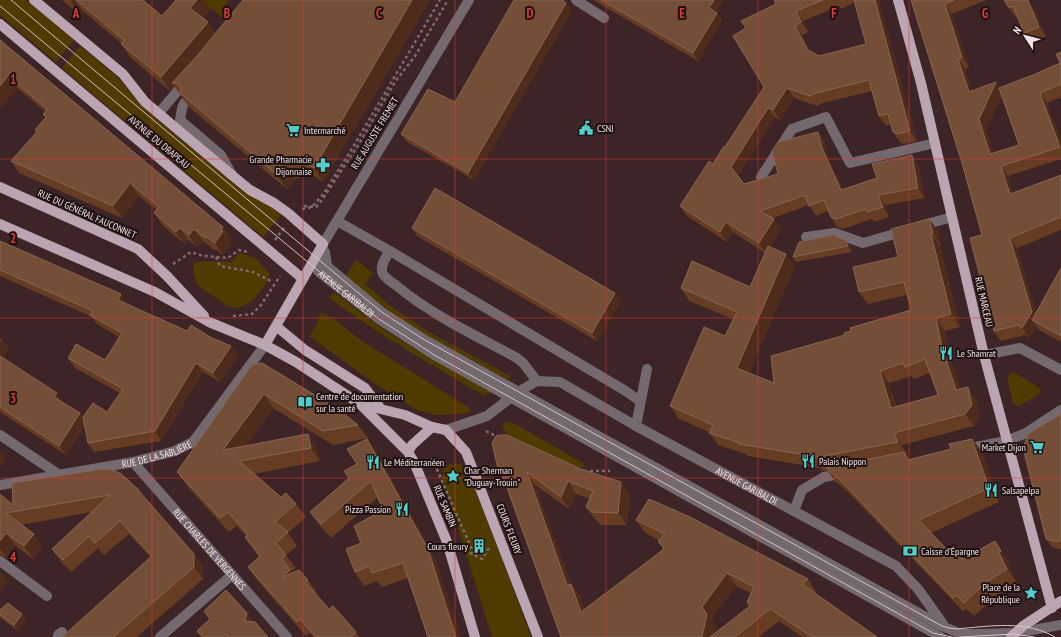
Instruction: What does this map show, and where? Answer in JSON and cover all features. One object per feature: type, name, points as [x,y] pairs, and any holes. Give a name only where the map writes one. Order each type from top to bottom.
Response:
[{"type":"main road","points":[[34,0],[123,74],[145,102],[158,113],[250,190],[274,203],[293,217],[323,244]]},
{"type":"main road","name":"RUE MARCEAU","points":[[898,0],[921,83],[984,355],[1052,608]]},
{"type":"main road","name":"AVENUE DU DRAPEAU","points":[[0,24],[302,279]]},
{"type":"main road","name":"RUE DU GÉNÉRAL FAUCONNET","points":[[0,187],[138,249],[167,276],[209,322]]},
{"type":"main road","name":"RUE DU GÉNÉRAL FAUCONNET","points":[[0,224],[155,292],[209,322],[265,345],[296,362],[360,404]]},
{"type":"main road","name":"RUE AUGUSTE FREMIET","points":[[265,345],[323,244]]},
{"type":"main road","points":[[276,326],[305,350],[366,388],[381,409]]},
{"type":"main road","points":[[360,404],[405,415],[432,427],[446,430]]},
{"type":"main road","name":"RUE SAMBIN","points":[[360,404],[408,452],[414,462],[447,542],[475,637]]},
{"type":"main road","points":[[408,452],[412,445],[432,427]]},
{"type":"main road","name":"COURS FLEURY","points":[[446,430],[466,452],[538,637]]},
{"type":"main road","points":[[1013,635],[1061,601]]},
{"type":"street","name":"RUE AUGUSTE FREMIET","points":[[323,244],[469,0]]},
{"type":"street","points":[[576,0],[604,18]]},
{"type":"street","points":[[158,113],[191,76]]},
{"type":"street","points":[[184,103],[180,120],[221,155],[233,176]]},
{"type":"street","points":[[761,176],[792,129],[826,117],[850,163],[934,143]]},
{"type":"street","points":[[806,237],[835,233],[862,243],[952,217]]},
{"type":"street","points":[[337,221],[624,390],[640,401]]},
{"type":"street","name":"AVENUE GARIBALDI","points":[[323,244],[327,266],[383,313],[423,339],[515,395],[941,637]]},
{"type":"street","points":[[390,251],[383,265],[382,271],[385,276],[411,297],[432,311],[517,358],[537,381],[487,416],[446,430]]},
{"type":"street","name":"RUE DE LA SABLIÈRE","points":[[0,485],[133,462],[175,451],[193,442],[265,345]]},
{"type":"street","points":[[984,355],[1020,348],[1061,370]]},
{"type":"street","points":[[636,426],[647,369]]},
{"type":"street","name":"AVENUE GARIBALDI","points":[[537,381],[560,382],[636,426],[896,566],[918,589],[944,625],[955,632]]},
{"type":"street","name":"AVENUE GARIBALDI","points":[[515,395],[955,632],[961,634],[1013,635],[1061,625]]},
{"type":"street","points":[[952,452],[1006,441],[1026,433],[1061,410]]},
{"type":"street","points":[[0,435],[58,474]]},
{"type":"street","name":"RUE CHARLES DE VERGENNES","points":[[133,462],[287,637]]},
{"type":"street","points":[[794,511],[802,490],[824,478],[854,472]]},
{"type":"street","points":[[0,561],[47,596]]},
{"type":"street","points":[[160,637],[232,575]]},
{"type":"path","points":[[312,207],[320,199],[353,147],[440,0]]},
{"type":"path","points":[[267,250],[300,209],[316,207],[326,194],[357,146],[395,82],[415,56],[448,0]]},
{"type":"path","points":[[304,206],[312,207]]},
{"type":"path","points":[[172,265],[191,252],[204,256],[228,258],[238,250],[249,252]]},
{"type":"path","points":[[216,257],[220,266],[253,272],[273,282]]},
{"type":"path","points":[[228,316],[252,314],[261,305],[280,276],[279,273]]},
{"type":"path","points":[[486,431],[500,437]]},
{"type":"path","points":[[432,458],[474,555],[482,559]]},
{"type":"path","points":[[582,471],[610,472]]},
{"type":"shaded area","points":[[0,0],[26,0],[74,40],[56,62],[0,15]]},
{"type":"shaded area","points":[[201,0],[229,0],[221,10],[230,19],[227,22]]},
{"type":"shaded area","points":[[80,46],[115,75],[147,111],[179,138],[240,188],[281,215],[263,237],[62,68]]},
{"type":"shaded area","points":[[239,253],[255,258],[270,274],[267,282],[254,300],[239,308],[229,307],[197,285],[193,272],[194,263],[202,261],[231,262]]},
{"type":"shaded area","points":[[356,260],[373,273],[365,284],[392,307],[427,331],[510,376],[508,380],[424,334],[393,314],[345,277]]},
{"type":"shaded area","points":[[334,292],[380,327],[405,343],[491,392],[485,396],[386,337],[329,298]]},
{"type":"shaded area","points":[[321,312],[335,320],[362,341],[468,407],[471,411],[469,413],[434,415],[417,410],[374,383],[309,336],[315,328]]},
{"type":"shaded area","points":[[1013,372],[1041,390],[1040,393],[1020,406],[1016,406],[1013,402],[1007,378]]},
{"type":"shaded area","points":[[508,422],[517,425],[583,463],[585,467],[577,467],[507,434],[502,426]]},
{"type":"shaded area","points":[[452,463],[460,464],[467,470],[531,637],[492,637],[442,477],[444,469]]},
{"type":"building","points":[[76,0],[143,0],[162,16],[176,0],[197,0],[190,8],[208,22],[161,77],[121,44],[124,40]]},
{"type":"building","points":[[243,0],[412,0],[314,168],[301,160],[285,165],[277,175],[180,93],[181,89],[179,85],[172,83],[197,56]]},
{"type":"building","points":[[514,0],[562,0],[566,3],[468,173],[401,134],[428,89],[455,102]]},
{"type":"building","points":[[601,0],[714,0],[709,8],[717,13],[693,53]]},
{"type":"building","points":[[823,0],[796,11],[801,22],[795,26],[808,50],[819,56],[866,44],[854,0],[875,0],[910,131],[897,134],[893,132],[888,114],[879,116],[869,80],[816,93],[810,96],[787,88],[773,110],[768,108],[731,167],[744,184],[778,174],[772,151],[778,142],[818,132],[822,148],[841,190],[877,178],[872,164],[912,155],[918,188],[878,195],[883,207],[867,212],[866,209],[836,219],[831,217],[824,200],[809,206],[805,195],[760,211],[774,219],[759,243],[726,222],[720,232],[680,206],[709,161],[713,164],[724,146],[725,147],[764,87],[733,36],[746,28],[741,21],[776,4],[774,1]]},
{"type":"building","points":[[911,0],[954,0],[945,4],[962,57],[958,59],[969,92],[996,82],[979,119],[990,154],[1019,145],[999,88],[1060,63],[1056,54],[1061,52],[1061,84],[1040,93],[1060,147],[1001,166],[1010,194],[1061,175],[1061,217],[1010,238],[1032,312],[1022,328],[1018,325],[994,331],[970,238],[982,235],[962,163]]},
{"type":"building","points":[[1004,0],[1028,0],[1039,27],[1024,33],[1013,6],[1009,8]]},
{"type":"building","points":[[0,40],[223,227],[221,230],[223,231],[215,243],[207,237],[205,238],[194,229],[189,235],[180,228],[176,232],[154,213],[159,207],[130,183],[113,206],[11,161],[37,132],[35,130],[46,117],[43,114],[47,109],[8,76],[0,86]]},
{"type":"building","points":[[435,188],[615,293],[592,333],[412,228]]},
{"type":"building","points":[[929,219],[933,233],[931,234],[951,314],[936,318],[942,347],[956,390],[968,387],[972,405],[965,414],[894,433],[898,442],[814,458],[812,456],[739,444],[740,443],[709,433],[713,425],[670,406],[704,327],[725,336],[737,312],[681,288],[692,261],[750,287],[768,246],[786,254],[737,368],[774,383],[771,356],[845,335],[844,333],[851,331],[850,328],[911,310],[904,282],[859,292],[853,267],[898,257],[891,229]],"holes":[[[925,359],[938,395],[891,408],[880,371],[903,363],[905,367]]]},
{"type":"building","points":[[833,235],[845,240],[848,246],[793,257],[799,242]]},
{"type":"building","points":[[0,241],[121,294],[118,300],[187,331],[191,325],[210,337],[231,346],[213,373],[196,363],[155,431],[88,443],[83,417],[93,403],[107,412],[123,389],[68,358],[76,344],[105,360],[122,333],[90,315],[93,311],[0,270]]},
{"type":"building","points":[[1061,268],[1061,336],[1032,320]]},
{"type":"building","points":[[0,356],[57,393],[54,397],[80,413],[59,446],[0,407]]},
{"type":"building","points":[[262,363],[338,409],[358,425],[323,431],[264,394],[223,450],[308,434],[311,448],[239,461],[281,497],[286,493],[296,504],[275,522],[288,532],[276,543],[286,555],[282,558],[290,570],[283,577],[299,570],[308,580],[305,582],[329,609],[333,606],[356,632],[351,637],[316,637],[300,619],[297,622],[248,567],[260,556],[245,537],[248,535],[228,512],[220,518],[177,472],[252,365]]},
{"type":"building","points":[[1061,414],[1061,540],[1057,542],[1046,539],[1023,448],[1028,434]]},
{"type":"building","points":[[507,435],[581,469],[621,482],[618,513],[592,512],[586,507],[593,491],[568,481],[561,497],[527,472],[567,585],[571,584],[581,612],[664,549],[658,541],[665,534],[636,520],[649,499],[690,517],[808,579],[802,584],[877,637],[812,637],[770,609],[735,637],[710,637],[750,606],[747,602],[754,587],[727,573],[702,607],[707,614],[702,637],[561,637],[500,468],[498,469],[492,443],[496,436]]},
{"type":"building","points":[[367,439],[428,549],[456,637],[428,637],[403,563],[372,573],[370,566],[355,572],[346,549],[361,543],[354,526],[383,510],[371,481],[321,524],[310,512],[349,478],[344,471],[357,464],[347,449]]},
{"type":"building","points":[[972,439],[989,488],[919,520],[951,554],[954,551],[963,559],[995,541],[1001,551],[999,553],[1007,569],[985,583],[964,603],[956,595],[953,598],[841,481],[826,468],[904,452],[908,460],[951,449],[949,444]]},
{"type":"building","points":[[102,469],[120,473],[139,490],[194,554],[194,567],[113,637],[62,637],[152,556],[120,521],[95,543],[89,536],[63,560],[52,549],[110,495],[6,513],[34,534],[24,546],[6,533],[0,541],[0,494],[13,505],[12,483]]},
{"type":"building","points":[[226,590],[247,613],[245,621],[255,622],[268,637],[228,637],[226,635],[223,637],[203,637],[197,631],[210,619],[204,611]]},
{"type":"building","points":[[8,603],[22,614],[14,625],[0,615],[0,610]]},
{"type":"tram line","points":[[11,0],[356,291],[383,313],[423,339],[942,626],[957,629],[1020,626],[1032,628],[1055,637]]},
{"type":"tram line","points":[[0,6],[333,283],[379,319],[436,356],[933,633],[952,637]]},
{"type":"tram line","points":[[960,637],[1014,634],[1034,637]]},
{"type":"place","name":"CSNJ","points":[[586,128]]},
{"type":"place","name":"Intermarché","points":[[293,130]]},
{"type":"place","name":"Grande Pharmacie Dijonnaise","points":[[323,165]]},
{"type":"place","name":"Le Shamrat","points":[[946,353]]},
{"type":"place","name":"Centre de documentation sur la santé","points":[[305,402]]},
{"type":"place","name":"Market Dijon","points":[[1037,447]]},
{"type":"place","name":"Palais Nippon","points":[[808,461]]},
{"type":"place","name":"Le Méditerranéen","points":[[373,462]]},
{"type":"place","name":"Char Sherman \"Duguay-Trouin\"","points":[[453,476]]},
{"type":"place","name":"Salsapelpa","points":[[991,490]]},
{"type":"place","name":"Pizza Passion","points":[[402,509]]},
{"type":"place","name":"Cours fleury","points":[[479,546]]},
{"type":"place","name":"Caisse d'Épargne","points":[[910,551]]},
{"type":"place","name":"Place de la République","points":[[1031,593]]}]
